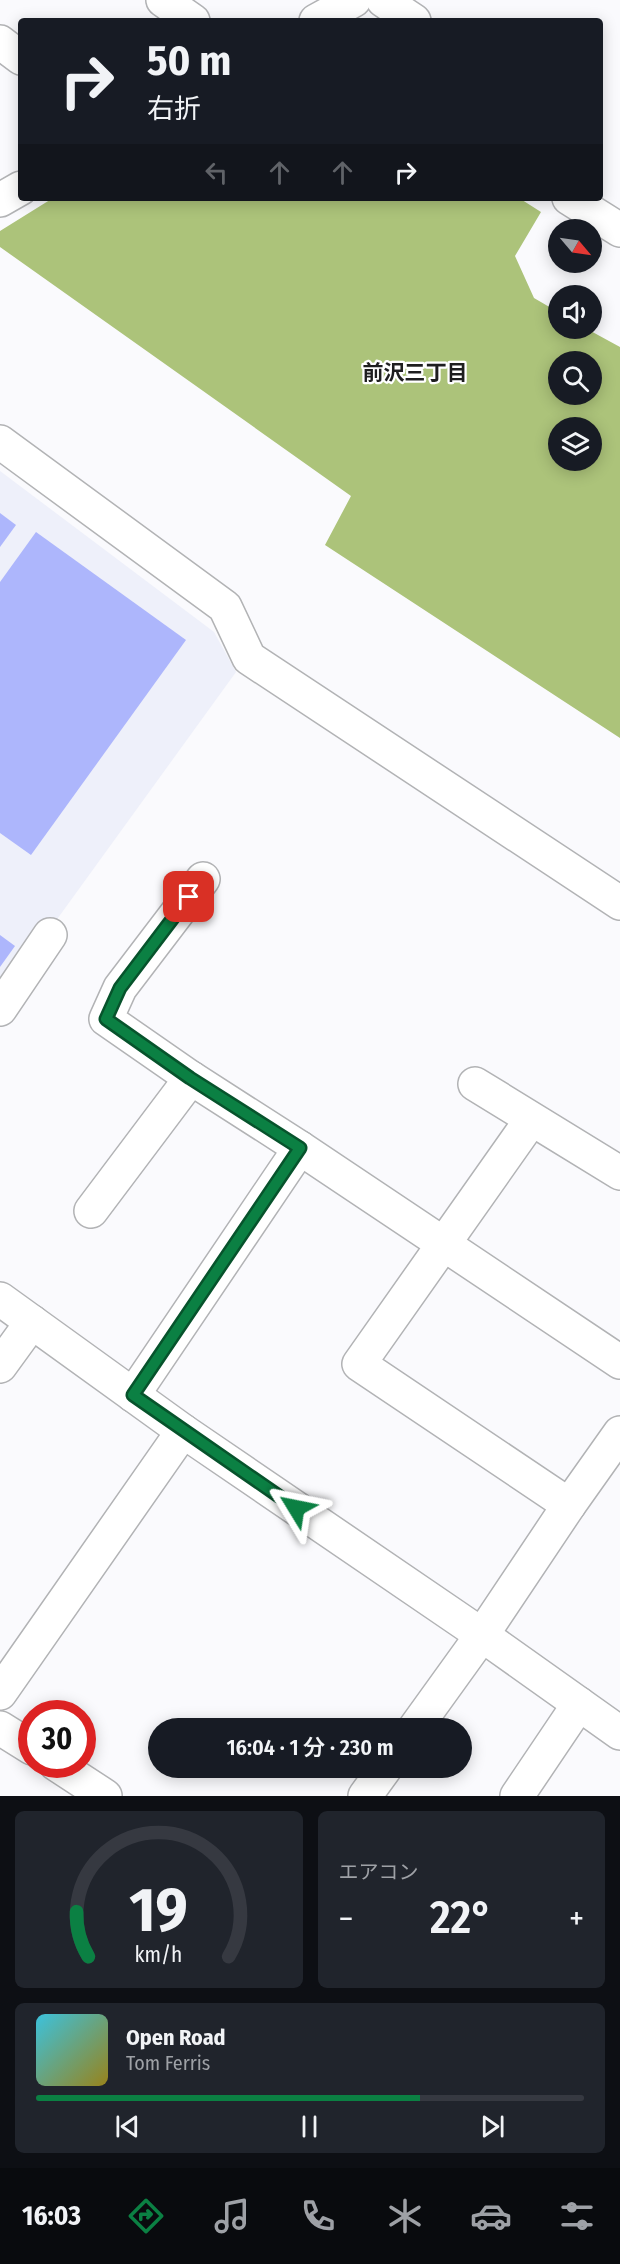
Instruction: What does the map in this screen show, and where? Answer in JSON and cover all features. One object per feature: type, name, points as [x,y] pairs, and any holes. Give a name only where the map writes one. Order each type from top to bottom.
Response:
[{"type":"street","points":[[163,0],[189,18]]},
{"type":"street","points":[[383,0],[410,18]]},
{"type":"street","points":[[321,18],[347,1]]},
{"type":"street","points":[[0,42],[18,56]]},
{"type":"street","points":[[0,200],[18,190]]},
{"type":"street","points":[[574,201],[620,230]]},
{"type":"street","points":[[0,442],[225,607],[249,658],[620,903]]},
{"type":"street","points":[[202,879],[120,988],[106,1019],[190,1078],[300,1148],[620,1362]]},
{"type":"street","points":[[0,1008],[50,936]]},
{"type":"street","points":[[91,1211],[190,1078]]},
{"type":"street","points":[[475,1084],[620,1173]]},
{"type":"street","points":[[531,1120],[359,1364],[569,1505]]},
{"type":"street","points":[[133,1395],[300,1148]]},
{"type":"street","points":[[0,1299],[183,1431],[482,1635],[620,1733]]},
{"type":"street","points":[[0,1366],[32,1322]]},
{"type":"street","points":[[0,1693],[183,1431]]},
{"type":"street","points":[[422,1718],[482,1635],[620,1433]]},
{"type":"street","points":[[516,1796],[579,1704]]},
{"type":"street","points":[[0,1728],[18,1739]]},
{"type":"street","points":[[77,1778],[105,1796]]},
{"type":"street","points":[[365,1796],[378,1778]]},
{"type":"shaded area","points":[[0,471],[214,632],[236,672],[0,998]]},
{"type":"green space","points":[[48,201],[524,201],[541,212],[515,256],[534,298],[548,306],[548,339],[602,339],[602,337],[620,347],[620,738],[325,545],[351,496],[0,247],[0,231]]},
{"type":"building","points":[[0,513],[16,525],[0,547]]},
{"type":"building","points":[[36,532],[186,640],[31,855],[0,833],[0,582]]},
{"type":"building","points":[[0,935],[15,946],[0,967]]},
{"type":"district","name":"前沢三丁目","points":[[415,373]]},
{"type":"route","points":[[189,897],[120,988],[106,1019],[190,1078],[300,1148],[133,1395],[296,1508]]}]
